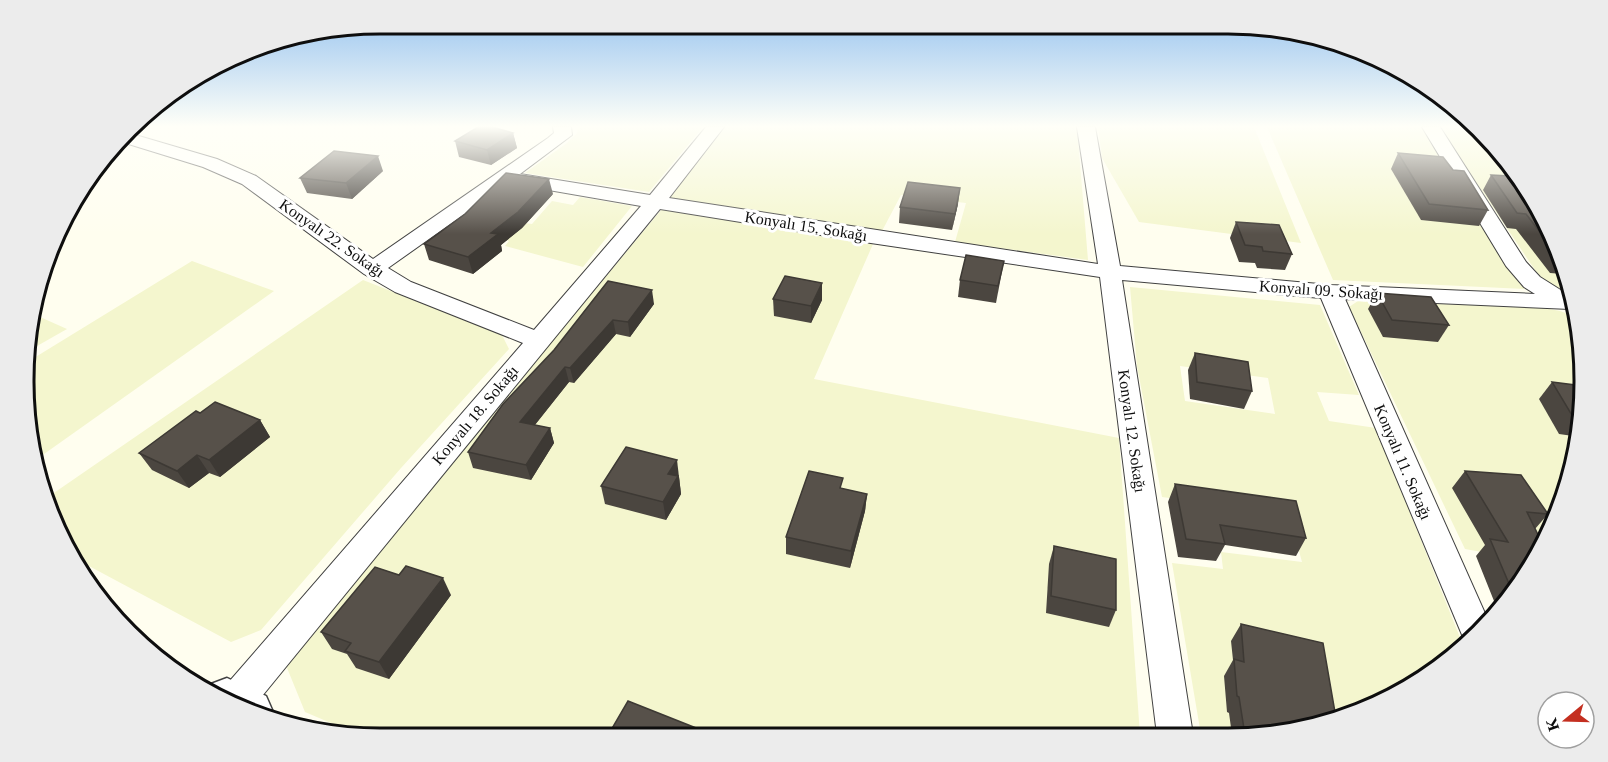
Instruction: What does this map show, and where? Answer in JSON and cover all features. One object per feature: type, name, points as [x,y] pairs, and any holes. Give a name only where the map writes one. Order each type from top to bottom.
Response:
[{"type":"street","name":"Konyalı 22. Sokağı","points":[[209,163],[249,180],[372,269],[418,295],[537,340]]},
{"type":"street","points":[[372,269],[524,163]]},
{"type":"street","name":"Konyalı 18. Sokağı","points":[[239,697],[687,163]]},
{"type":"street","name":"Konyalı 12. Sokağı","points":[[1092,163],[1110,272],[1174,728]]},
{"type":"street","points":[[1453,163],[1517,266],[1532,282],[1564,301]]},
{"type":"street","name":"Konyalı 15. Sokağı","points":[[503,177],[864,236],[1110,272]]},
{"type":"street","name":"Konyalı 09. Sokağı","points":[[1110,272],[1330,292],[1565,303]]},
{"type":"street","name":"Konyalı 11. Sokağı","points":[[1330,292],[1474,624]]},
{"type":"green space","points":[[540,163],[673,163],[649,192],[525,173]]},
{"type":"green space","points":[[694,163],[1080,163],[1088,260],[955,242],[966,203],[901,195],[882,231],[666,198]]},
{"type":"green space","points":[[1105,163],[1268,163],[1301,243],[1139,222]]},
{"type":"green space","points":[[1282,163],[1443,163],[1500,257],[1525,289],[1333,280]]},
{"type":"green space","points":[[1463,163],[1496,163],[1515,188],[1538,228],[1562,291],[1541,279]]},
{"type":"green space","points":[[580,197],[632,206],[583,267],[505,246],[509,241],[479,233],[444,229],[458,214],[532,224],[552,201],[573,205]]},
{"type":"green space","points":[[662,209],[873,244],[814,379],[1119,438],[1140,728],[358,727],[335,725],[305,712],[285,663]]},
{"type":"green space","points":[[192,261],[274,291],[42,455],[35,404],[35,357]]},
{"type":"green space","points":[[363,280],[502,335],[509,349],[401,468],[261,630],[231,642],[88,565],[70,534],[53,493]]},
{"type":"green space","points":[[1130,287],[1320,305],[1359,395],[1317,392],[1329,421],[1376,428],[1460,637],[1438,656],[1400,681],[1338,709],[1317,716],[1272,725],[1200,728],[1172,563],[1223,569],[1221,552],[1302,562],[1289,514],[1162,497],[1137,366]],"holes":[[[1180,366],[1268,378],[1275,414],[1185,401]]]},
{"type":"green space","points":[[1358,301],[1544,308],[1567,314],[1574,381],[1567,449],[1547,514],[1524,560],[1465,549],[1349,307]]},
{"type":"green space","points":[[40,317],[67,329],[36,347]]},
{"type":"building","points":[[319,163],[370,163],[346,183],[300,178]]},
{"type":"building","points":[[1404,163],[1447,163],[1453,170],[1464,171],[1488,210],[1429,204]]},
{"type":"building","points":[[506,173],[549,179],[518,212],[491,233],[498,234],[468,257],[424,244],[465,214]]},
{"type":"building","points":[[1491,175],[1506,176],[1539,231],[1526,214],[1517,213]]},
{"type":"building","points":[[908,182],[960,188],[955,214],[900,207]]},
{"type":"building","points":[[1236,222],[1279,225],[1292,254],[1263,251],[1262,247],[1245,245]]},
{"type":"building","points":[[966,255],[1004,261],[998,286],[960,280]]},
{"type":"building","points":[[785,276],[822,283],[811,306],[773,299]]},
{"type":"building","points":[[608,281],[652,290],[628,322],[613,320],[570,368],[565,367],[520,422],[550,428],[526,465],[468,452],[503,404],[554,350]]},
{"type":"building","points":[[1377,293],[1431,297],[1449,325],[1392,320]]},
{"type":"building","points":[[1195,353],[1248,362],[1252,391],[1197,382]]},
{"type":"building","points":[[1552,382],[1574,385],[1572,415]]},
{"type":"building","points":[[215,402],[260,420],[209,460],[197,455],[177,471],[139,453],[196,411],[200,413]]},
{"type":"building","points":[[626,447],[677,460],[668,474],[678,476],[663,502],[601,486]]},
{"type":"building","points":[[809,471],[843,478],[840,488],[867,494],[851,551],[786,537]]},
{"type":"building","points":[[1465,471],[1521,475],[1547,513],[1527,512],[1538,534],[1509,583],[1490,539],[1508,542]]},
{"type":"building","points":[[1175,484],[1296,501],[1306,538],[1220,525],[1225,544],[1186,539]]},
{"type":"building","points":[[1054,546],[1116,559],[1116,610],[1051,596]]},
{"type":"building","points":[[406,566],[443,578],[379,662],[345,651],[351,643],[321,632],[375,567],[399,575]]},
{"type":"building","points":[[1241,624],[1323,643],[1335,710],[1295,721],[1244,727],[1237,696],[1234,659],[1244,662]]},
{"type":"building","points":[[628,701],[696,728],[612,728]]}]
